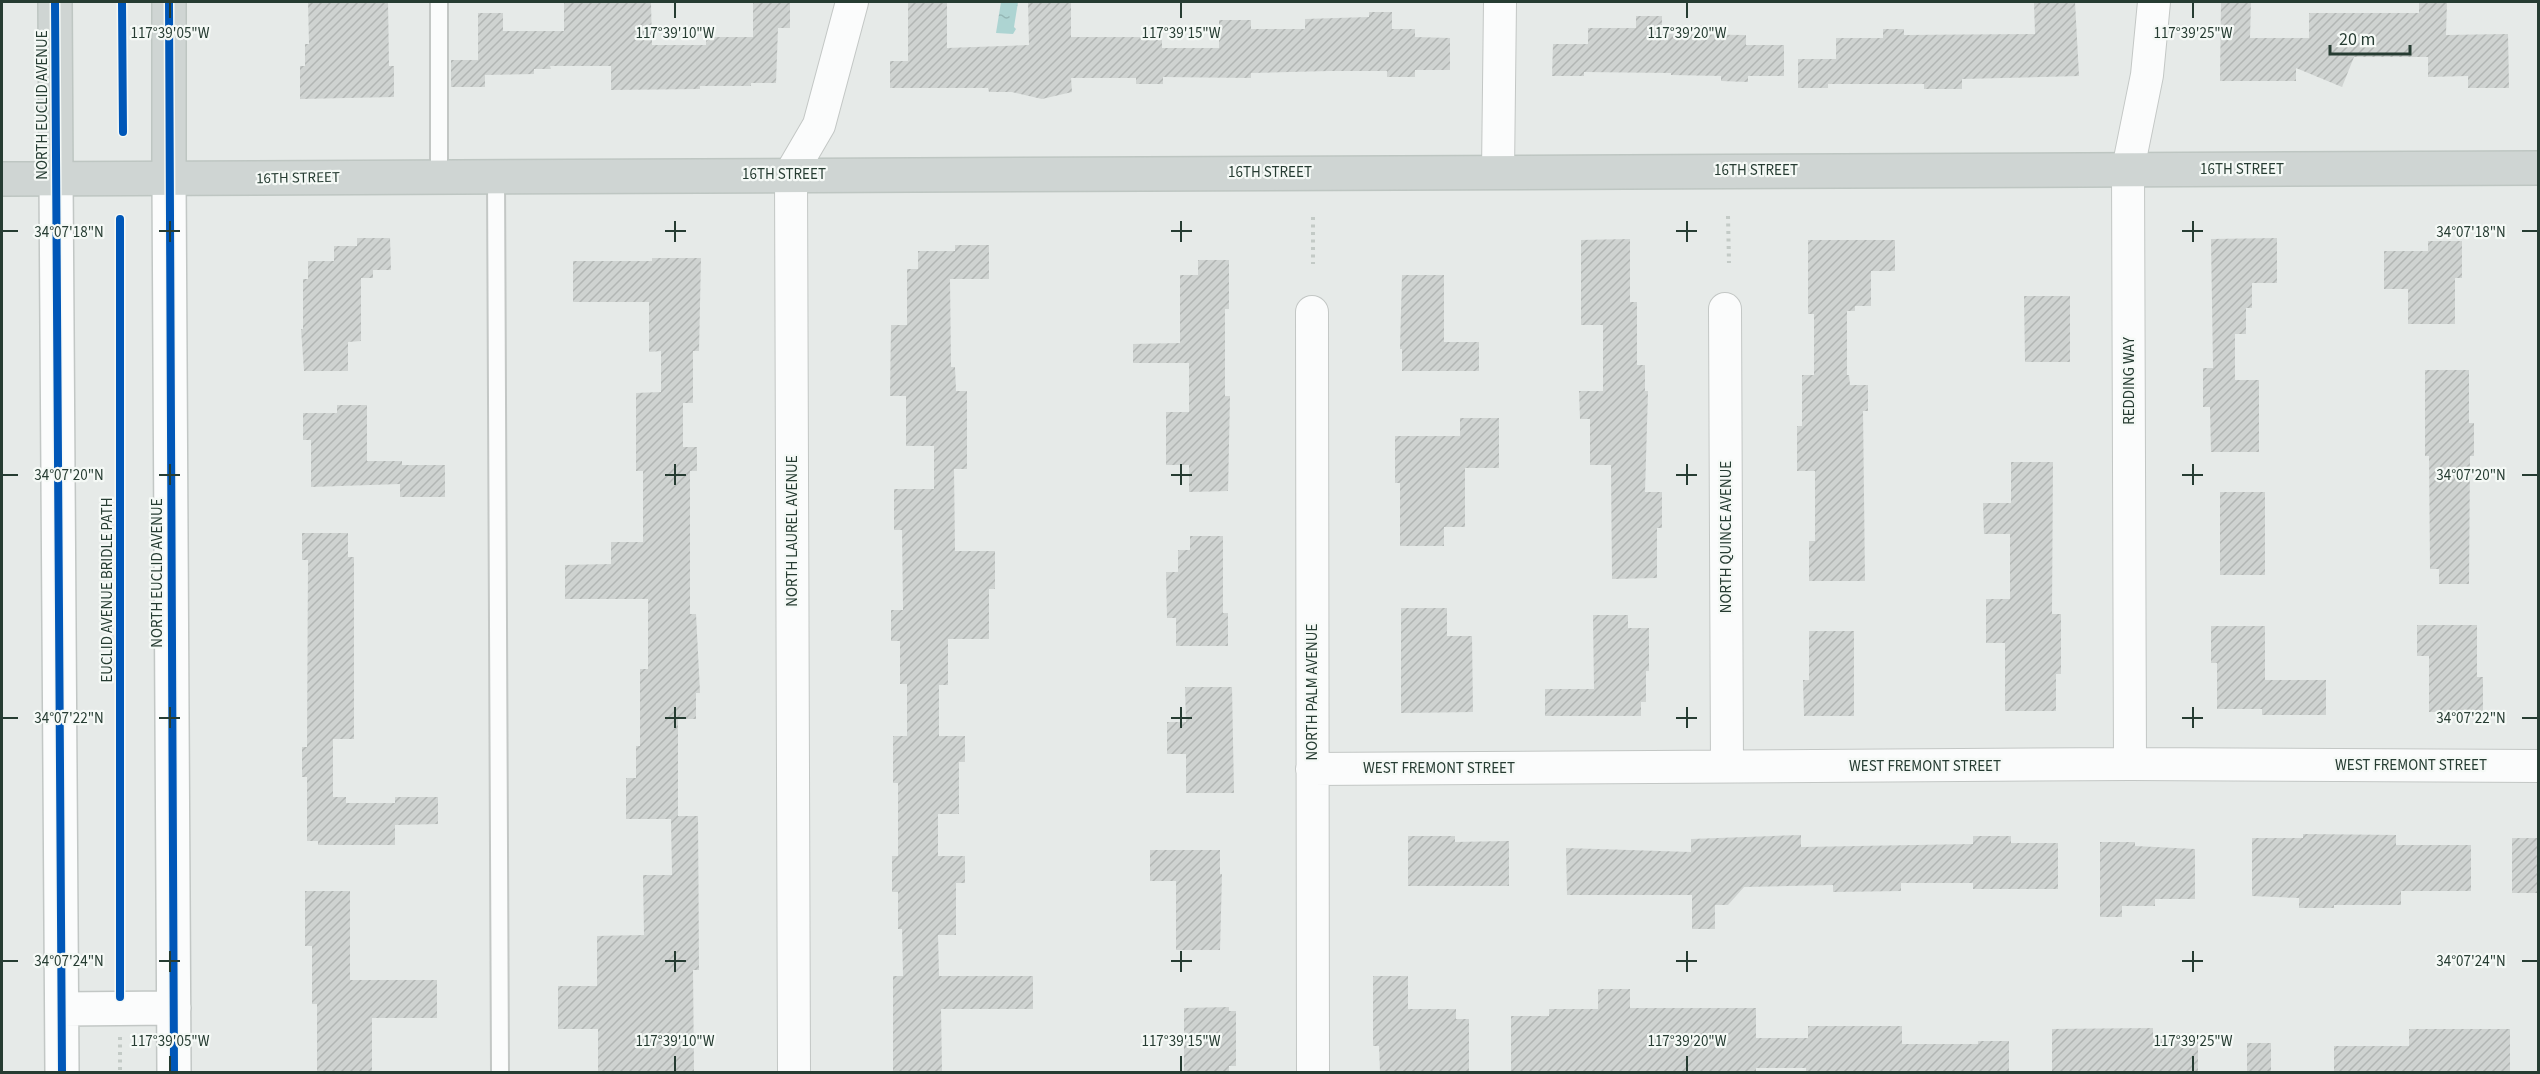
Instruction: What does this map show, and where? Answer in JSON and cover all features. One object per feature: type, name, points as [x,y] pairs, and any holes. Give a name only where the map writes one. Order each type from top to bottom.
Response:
[{"type":"main road","name":"NORTH EUCLID AVENUE","points":[[55,2],[62,1072]]},
{"type":"main road","name":"NORTH EUCLID AVENUE","points":[[169,2],[174,1072]]},
{"type":"main road","name":"16TH STREET","points":[[2,179],[791,173],[2538,168]]},
{"type":"main road","points":[[62,1009],[174,1008]]},
{"type":"street","points":[[791,173],[819,125],[852,2]]},
{"type":"street","points":[[1498,172],[1500,2]]},
{"type":"street","name":"REDDING WAY","points":[[2130,764],[2128,170],[2146,75],[2154,2]]},
{"type":"street","name":"NORTH LAUREL AVENUE","points":[[791,173],[794,1072]]},
{"type":"street","name":"NORTH QUINCE AVENUE","points":[[1725,309],[1727,766]]},
{"type":"street","name":"NORTH PALM AVENUE","points":[[1312,312],[1313,1072]]},
{"type":"street","name":"WEST FREMONT STREET","points":[[1312,769],[2130,764],[2538,766]]},
{"type":"lane","points":[[439,2],[439,176]]},
{"type":"lane","points":[[496,176],[500,1072]]},
{"type":"path","points":[[122,2],[123,132]]},
{"type":"path","points":[[1728,216],[1729,263]]},
{"type":"path","points":[[1313,217],[1313,264]]},
{"type":"path","points":[[120,1029],[120,1072]]},
{"type":"water","points":[[1001,2],[1018,2],[1014,27],[1016,29],[1013,34],[996,33]]},
{"type":"building","points":[[308,2],[388,2],[389,66],[394,66],[394,97],[300,99],[300,66],[305,66],[305,44],[309,44]]},
{"type":"building","points":[[564,2],[651,3],[652,45],[706,45],[706,37],[753,37],[753,2],[790,2],[790,28],[778,28],[776,83],[751,83],[751,86],[700,86],[700,89],[611,90],[611,66],[550,66],[551,69],[534,69],[534,74],[485,75],[485,87],[451,87],[451,60],[478,60],[478,13],[503,13],[503,31],[564,31]]},
{"type":"building","points":[[908,2],[947,2],[947,48],[1029,45],[1028,2],[1071,2],[1071,37],[1162,37],[1162,48],[1219,48],[1219,20],[1251,20],[1251,29],[1305,29],[1305,19],[1369,17],[1369,12],[1392,12],[1392,29],[1415,29],[1415,37],[1450,38],[1450,70],[1415,70],[1415,77],[1387,77],[1387,71],[1329,71],[1251,73],[1251,78],[1163,77],[1163,84],[1136,84],[1136,78],[1071,78],[1072,92],[1042,99],[1012,92],[989,92],[988,88],[890,88],[890,61],[908,61]]},
{"type":"building","points":[[2075,2],[2079,76],[1962,79],[1962,89],[1924,89],[1924,84],[1828,84],[1828,88],[1798,88],[1798,59],[1836,59],[1836,38],[1883,38],[1883,29],[1904,29],[1904,35],[2035,34],[2034,3]]},
{"type":"building","points":[[2221,2],[2251,2],[2250,38],[2309,38],[2309,13],[2419,13],[2419,2],[2447,2],[2446,35],[2508,34],[2509,88],[2468,88],[2468,76],[2428,77],[2428,57],[2354,57],[2342,87],[2296,68],[2296,81],[2220,81]]},
{"type":"building","points":[[1636,16],[1662,16],[1662,34],[1746,35],[1746,45],[1784,45],[1784,76],[1748,76],[1748,82],[1721,81],[1721,76],[1671,75],[1671,73],[1584,72],[1584,76],[1552,76],[1553,44],[1588,44],[1588,28],[1636,28]]},
{"type":"building","points":[[357,238],[390,238],[391,270],[373,270],[373,278],[361,278],[361,341],[348,342],[348,371],[304,371],[301,329],[303,329],[303,279],[308,279],[308,261],[334,261],[334,246],[357,246]]},
{"type":"building","points":[[2277,238],[2277,283],[2252,283],[2252,308],[2246,308],[2246,334],[2235,334],[2235,380],[2259,380],[2259,452],[2211,452],[2210,407],[2203,407],[2203,368],[2213,368],[2211,239]]},
{"type":"building","points":[[1630,239],[1630,302],[1637,302],[1637,365],[1645,365],[1645,391],[1648,391],[1645,492],[1662,492],[1662,528],[1657,528],[1657,578],[1612,579],[1611,465],[1590,465],[1590,419],[1580,419],[1579,391],[1603,391],[1603,325],[1581,325],[1581,240]]},
{"type":"building","points":[[1808,240],[1895,240],[1895,271],[1871,271],[1871,306],[1855,306],[1855,311],[1847,311],[1847,375],[1849,375],[1850,385],[1868,385],[1868,411],[1863,411],[1865,581],[1809,581],[1809,541],[1815,541],[1815,471],[1797,471],[1797,426],[1802,426],[1802,375],[1814,375],[1814,314],[1808,314]]},
{"type":"building","points":[[2428,241],[2462,241],[2462,278],[2455,278],[2455,324],[2408,324],[2408,289],[2384,289],[2384,251],[2428,251]]},
{"type":"building","points":[[955,245],[989,245],[989,279],[950,279],[951,367],[955,367],[956,391],[967,391],[967,469],[954,469],[955,551],[995,551],[995,589],[989,589],[989,639],[948,639],[948,685],[939,685],[939,736],[965,736],[965,762],[959,762],[959,814],[938,814],[938,856],[965,856],[965,883],[956,883],[956,935],[938,935],[939,976],[1033,976],[1033,1009],[941,1009],[942,1072],[893,1072],[893,976],[903,976],[902,929],[898,929],[898,892],[892,892],[892,856],[898,856],[898,783],[893,783],[893,736],[907,736],[907,684],[900,684],[900,641],[891,641],[891,610],[903,610],[902,530],[894,530],[894,489],[934,489],[934,446],[906,446],[906,396],[890,396],[891,325],[907,325],[907,269],[918,269],[918,251],[955,251]]},
{"type":"building","points":[[652,258],[701,258],[699,351],[693,351],[693,403],[683,403],[683,447],[697,447],[697,471],[690,471],[690,614],[696,614],[700,693],[696,693],[696,719],[678,719],[678,816],[698,816],[699,970],[693,970],[694,1072],[598,1072],[598,1029],[558,1029],[558,986],[597,986],[597,936],[644,935],[643,875],[672,875],[671,819],[626,819],[626,778],[636,778],[636,746],[640,746],[640,669],[648,669],[648,599],[565,599],[565,565],[611,564],[611,542],[643,542],[643,471],[636,471],[636,393],[661,392],[661,351],[649,352],[649,302],[573,302],[573,261],[652,261]]},
{"type":"building","points":[[1198,260],[1229,260],[1229,309],[1225,309],[1225,396],[1230,396],[1228,491],[1189,492],[1189,465],[1166,465],[1166,412],[1189,412],[1189,363],[1133,363],[1133,344],[1180,343],[1180,275],[1198,275]]},
{"type":"building","points":[[1402,275],[1444,275],[1444,342],[1479,342],[1479,371],[1402,371],[1402,349],[1400,349]]},
{"type":"building","points":[[2024,296],[2070,296],[2070,362],[2025,362]]},
{"type":"building","points":[[2425,370],[2469,370],[2469,423],[2474,423],[2474,456],[2470,456],[2469,584],[2439,584],[2439,569],[2430,569],[2429,456],[2425,456]]},
{"type":"building","points":[[337,405],[367,405],[367,461],[402,461],[402,465],[445,465],[445,497],[400,497],[400,484],[311,487],[311,440],[303,440],[303,413],[337,413]]},
{"type":"building","points":[[1460,418],[1499,418],[1499,468],[1465,468],[1465,527],[1444,527],[1444,546],[1400,546],[1400,483],[1395,483],[1395,436],[1460,436]]},
{"type":"building","points":[[2011,462],[2053,462],[2052,614],[2061,614],[2061,674],[2056,674],[2056,711],[2005,711],[2005,643],[1986,643],[1986,599],[2010,599],[2010,534],[1984,534],[1983,503],[2011,503]]},
{"type":"building","points":[[2220,492],[2265,492],[2265,575],[2220,575]]},
{"type":"building","points":[[302,533],[348,533],[348,557],[354,557],[354,739],[333,739],[333,797],[346,797],[346,803],[395,803],[395,797],[438,797],[438,824],[395,825],[395,845],[318,845],[318,841],[307,841],[307,777],[302,777],[302,747],[307,747],[308,560],[302,560]]},
{"type":"building","points":[[1190,536],[1223,536],[1223,613],[1228,613],[1228,646],[1176,646],[1176,618],[1167,618],[1166,572],[1178,572],[1178,550],[1190,550]]},
{"type":"building","points":[[1401,608],[1447,608],[1447,636],[1472,636],[1473,712],[1401,713]]},
{"type":"building","points":[[1593,615],[1628,615],[1628,628],[1649,628],[1649,671],[1646,671],[1646,702],[1641,702],[1641,716],[1545,716],[1545,689],[1594,689]]},
{"type":"building","points":[[2417,625],[2477,625],[2477,677],[2483,677],[2483,712],[2429,712],[2429,656],[2417,656]]},
{"type":"building","points":[[2211,626],[2265,626],[2265,680],[2326,680],[2326,715],[2262,715],[2262,709],[2217,709],[2217,663],[2211,663]]},
{"type":"building","points":[[1809,631],[1854,631],[1854,716],[1804,716],[1803,680],[1809,680]]},
{"type":"building","points":[[1185,687],[1232,687],[1234,793],[1186,793],[1186,754],[1167,754],[1167,722],[1186,722]]},
{"type":"building","points":[[2303,834],[2396,835],[2396,845],[2471,845],[2471,891],[2401,891],[2401,905],[2334,905],[2334,908],[2299,908],[2299,898],[2252,896],[2252,838],[2303,838]]},
{"type":"building","points":[[1801,835],[1801,847],[1973,844],[1973,836],[2011,836],[2011,843],[2058,843],[2058,889],[1973,889],[1973,883],[1901,883],[1901,891],[1833,892],[1833,885],[1744,887],[1728,905],[1715,905],[1715,929],[1692,929],[1692,895],[1567,895],[1566,848],[1691,852],[1691,839]]},
{"type":"building","points":[[1408,836],[1455,836],[1455,842],[1509,841],[1509,886],[1408,886]]},
{"type":"building","points":[[2512,838],[2538,838],[2538,893],[2512,893]]},
{"type":"building","points":[[2100,842],[2135,842],[2135,846],[2195,849],[2195,899],[2155,899],[2155,906],[2122,906],[2122,917],[2100,917]]},
{"type":"building","points":[[1150,850],[1220,850],[1220,874],[1222,874],[1220,950],[1176,950],[1176,881],[1150,881]]},
{"type":"building","points":[[305,891],[350,891],[350,980],[437,980],[437,1018],[372,1018],[372,1072],[317,1072],[317,1004],[312,1004],[312,946],[305,946]]},
{"type":"building","points":[[1373,976],[1408,976],[1408,1009],[1456,1009],[1456,1019],[1469,1019],[1469,1072],[1380,1072],[1379,1046],[1373,1046]]},
{"type":"building","points":[[1598,989],[1630,989],[1630,1008],[1756,1008],[1756,1038],[1808,1038],[1808,1026],[1902,1026],[1902,1044],[1978,1044],[1978,1041],[2009,1041],[2009,1072],[1806,1072],[1806,1068],[1756,1068],[1756,1072],[1511,1072],[1511,1016],[1549,1016],[1549,1009],[1598,1009]]},
{"type":"building","points":[[1229,1007],[1229,1011],[1236,1011],[1236,1066],[1229,1066],[1229,1072],[1184,1072],[1184,1008]]},
{"type":"building","points":[[2153,1028],[2153,1036],[2198,1036],[2198,1072],[2052,1072],[2052,1029]]},
{"type":"building","points":[[2409,1029],[2510,1029],[2510,1072],[2334,1072],[2334,1046],[2409,1046]]},
{"type":"building","points":[[2247,1043],[2271,1043],[2271,1072],[2247,1072]]},
{"type":"cycle path","points":[[55,2],[62,1072]]},
{"type":"cycle path","points":[[122,2],[123,132]]},
{"type":"cycle path","points":[[169,2],[174,1072]]},
{"type":"cycle path","name":"EUCLID AVENUE BRIDLE PATH","points":[[120,219],[120,997]]}]
